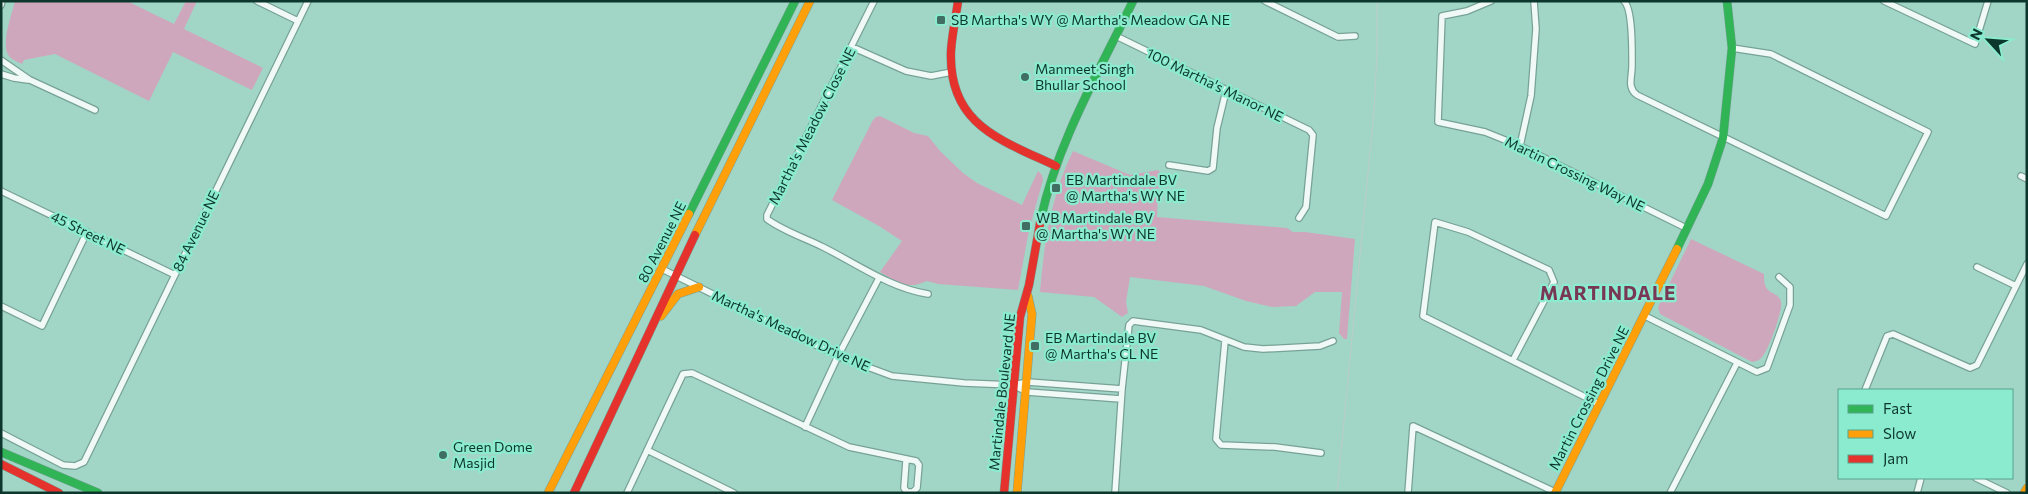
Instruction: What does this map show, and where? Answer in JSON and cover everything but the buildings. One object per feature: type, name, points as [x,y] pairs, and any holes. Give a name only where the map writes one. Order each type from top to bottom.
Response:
[{"type":"street","points":[[1,5],[2,1]]},
{"type":"street","points":[[258,1],[298,21]]},
{"type":"street","name":"84 Avenue NE","points":[[1,433],[64,465],[75,466],[84,462],[308,1]]},
{"type":"street","name":"80 Avenue NE","points":[[548,493],[795,1]]},
{"type":"street","name":"80 Avenue NE","points":[[574,493],[649,331],[810,1]]},
{"type":"street","name":"Martha's Meadow Close NE","points":[[874,1],[767,215],[767,219],[857,264],[879,278]]},
{"type":"street","points":[[958,1],[951,51],[952,72],[957,91],[966,108],[988,132],[1056,166]]},
{"type":"street","name":"Martindale Boulevard NE","points":[[1004,493],[1020,317],[1028,294],[1040,221],[1056,166],[1133,1]]},
{"type":"street","points":[[1265,1],[1338,36],[1356,36]]},
{"type":"street","name":"Martin Crossing Way NE","points":[[1491,1],[1467,11],[1442,16],[1438,122],[1485,132],[1520,146],[1686,228]]},
{"type":"street","points":[[1520,146],[1531,96],[1536,29],[1534,1]]},
{"type":"street","points":[[1624,1],[1627,4],[1630,23],[1631,86],[1637,95],[1886,216],[1928,132],[1771,54],[1732,48]]},
{"type":"street","name":"Martin Crossing Drive NE","points":[[1555,492],[1645,316],[1708,184],[1723,138],[1732,48],[1727,1]]},
{"type":"street","points":[[1884,1],[1975,44],[1988,1]]},
{"type":"street","name":"100 Martha's Manor NE","points":[[1116,36],[1309,130],[1313,135],[1306,207],[1299,218]]},
{"type":"street","points":[[852,47],[906,71],[930,76],[952,72]]},
{"type":"street","points":[[1,60],[30,80],[95,110]]},
{"type":"street","points":[[1,74],[30,80]]},
{"type":"street","points":[[1169,165],[1208,171],[1212,168],[1226,91]]},
{"type":"street","name":"45 Street NE","points":[[1,191],[175,274]]},
{"type":"street","points":[[1513,360],[1554,282],[1549,270],[1468,232],[1435,222],[1423,316],[1599,404]]},
{"type":"street","points":[[1,306],[42,326],[87,232]]},
{"type":"street","points":[[1865,389],[1887,336],[1893,334],[1970,368],[1977,365],[2027,264]]},
{"type":"street","points":[[1977,267],[2016,286]]},
{"type":"street","name":"Martha's Meadow Drive NE","points":[[662,269],[838,356],[892,376],[964,383],[1013,385]]},
{"type":"street","points":[[1645,316],[1757,372],[1767,368],[1790,305],[1790,287],[1779,277]]},
{"type":"street","points":[[805,427],[838,356],[879,278],[911,292],[928,294]]},
{"type":"street","points":[[649,331],[678,294],[699,287]]},
{"type":"street","name":"Martindale Boulevard NE","points":[[1017,493],[1028,382],[1032,314],[1028,294]]},
{"type":"street","points":[[1115,493],[1122,389],[1129,325],[1133,321],[1201,330],[1244,347],[1263,349],[1320,346],[1333,341]]},
{"type":"street","points":[[1225,341],[1216,439],[1221,445],[1274,447],[1321,453]]},
{"type":"street","points":[[1670,493],[1736,363]]},
{"type":"street","points":[[627,493],[683,374],[687,372],[850,447],[916,462],[919,465],[917,488],[913,492],[908,492],[904,488],[906,461]]},
{"type":"street","points":[[1013,385],[1028,382],[1122,389]]},
{"type":"street","points":[[1013,385],[1027,392],[1121,399]]},
{"type":"street","points":[[1408,493],[1413,426],[1555,492]]},
{"type":"street","points":[[647,450],[734,493]]},
{"type":"street","points":[[1,452],[98,493]]},
{"type":"street","points":[[1,464],[59,493]]},
{"type":"street","points":[[1917,493],[1921,479]]},
{"type":"street","points":[[1978,479],[2007,493]]},
{"type":"street","points":[[2024,493],[2027,488]]},
{"type":"shaded area","points":[[15,1],[127,1],[174,24],[186,1],[197,1],[184,29],[263,68],[252,90],[173,52],[149,101],[55,54],[24,60],[22,64],[12,59],[7,51],[6,37]]},
{"type":"shaded area","points":[[880,116],[914,133],[928,136],[940,151],[963,173],[977,183],[1022,205],[1038,171],[1042,175],[1043,180],[1029,230],[1018,290],[938,284],[927,281],[908,285],[880,272],[902,241],[832,200],[873,120]]},
{"type":"shaded area","points":[[1073,151],[1130,175],[1158,170],[1164,177],[1158,189],[1157,217],[1287,228],[1293,232],[1355,239],[1347,339],[1344,339],[1339,333],[1342,292],[1315,292],[1296,306],[1272,307],[1246,301],[1204,286],[1130,277],[1126,302],[1128,313],[1122,317],[1094,297],[1040,292],[1044,256],[1054,202],[1065,168]]},
{"type":"shaded area","points":[[1691,239],[1764,274],[1766,287],[1779,298],[1781,306],[1775,330],[1765,353],[1759,360],[1752,362],[1660,314],[1658,307]]},
{"type":"tram line","points":[[1337,493],[1374,111],[1377,1]]},
{"type":"traffic: fast","points":[[689,214],[795,1]]},
{"type":"traffic: fast","points":[[1041,218],[1048,189],[1069,134],[1133,1]]},
{"type":"traffic: fast","points":[[1677,249],[1708,184],[1723,138],[1732,48],[1727,1]]},
{"type":"traffic: fast","points":[[1,452],[98,493]]},
{"type":"traffic: slow","points":[[695,235],[810,1]]},
{"type":"traffic: slow","points":[[548,493],[689,214]]},
{"type":"traffic: slow","points":[[1555,493],[1677,249]]},
{"type":"traffic: slow","points":[[661,316],[678,294],[699,287]]},
{"type":"traffic: slow","points":[[1017,493],[1032,314],[1028,296]]},
{"type":"traffic: slow","points":[[2024,493],[2027,488]]},
{"type":"traffic: jam","points":[[958,1],[951,51],[952,76],[958,97],[968,113],[998,138],[1056,166]]},
{"type":"traffic: jam","points":[[1004,493],[1020,317],[1029,285],[1041,218]]},
{"type":"traffic: jam","points":[[574,493],[695,235]]},
{"type":"traffic: jam","points":[[1,464],[59,493]]},
{"type":"place","name":"SB Martha's WY @ Martha's Meadow GA NE","points":[[941,20]]},
{"type":"place","name":"Manmeet Singh Bhullar School","points":[[1025,77]]},
{"type":"place","name":"EB Martindale BV @ Martha's WY NE","points":[[1056,188]]},
{"type":"place","name":"WB Martindale BV @ Martha's WY NE","points":[[1026,226]]},
{"type":"place","name":"EB Martindale BV @ Martha's CL NE","points":[[1035,346]]},
{"type":"place","name":"Green Dome Masjid","points":[[443,455]]},
{"type":"district","name":"MARTINDALE","points":[[1608,293]]}]
